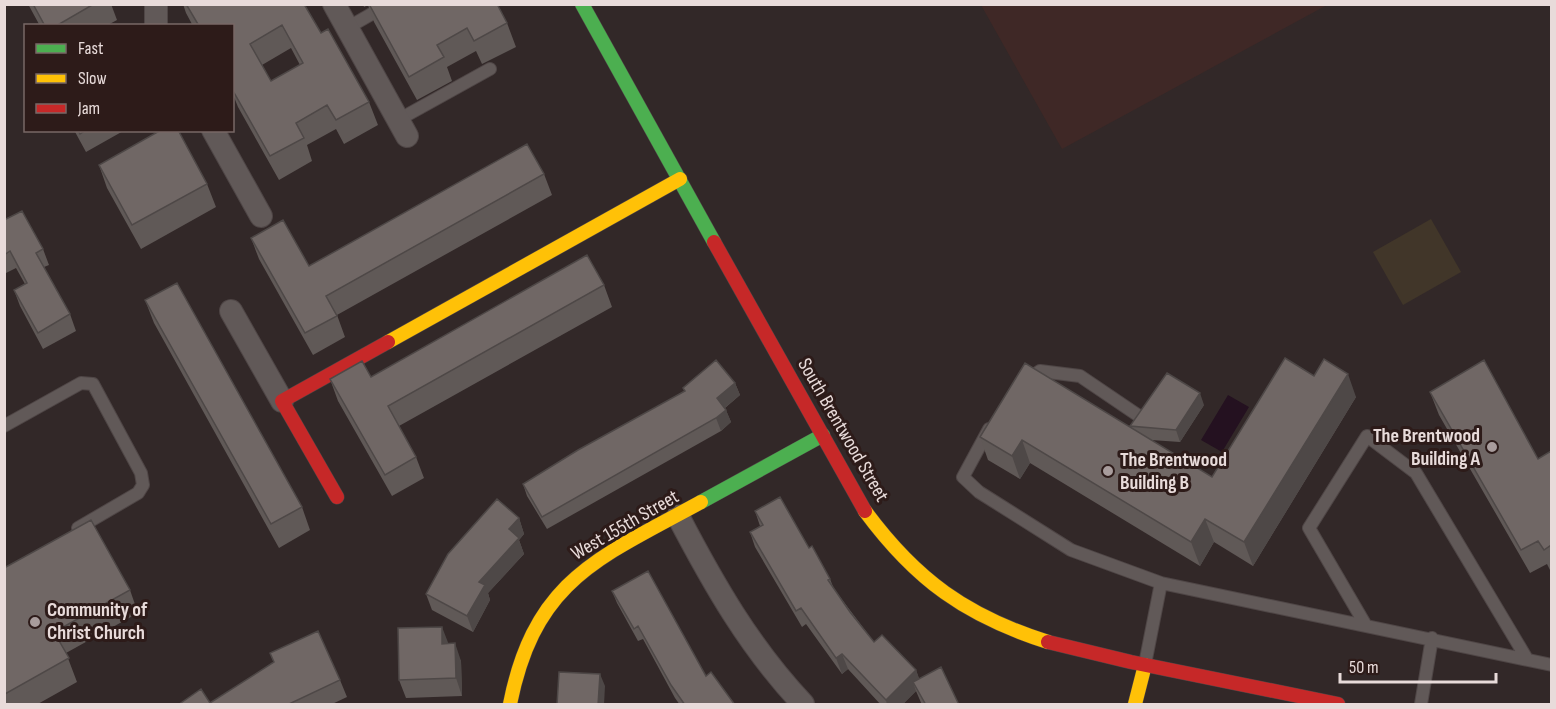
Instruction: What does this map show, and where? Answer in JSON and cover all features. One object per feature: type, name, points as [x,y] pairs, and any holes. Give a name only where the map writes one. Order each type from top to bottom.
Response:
[{"type":"street","points":[[156,4],[156,24]]},
{"type":"street","points":[[334,4],[402,128]]},
{"type":"street","name":"South Brentwood Street","points":[[582,4],[823,435],[859,504],[900,556],[958,602],[993,622],[1030,638],[1145,665],[1338,705]]},
{"type":"street","points":[[214,132],[261,216]]},
{"type":"street","points":[[282,401],[680,179]]},
{"type":"street","points":[[231,311],[337,498]]},
{"type":"street","name":"West 155th Street","points":[[510,705],[524,647],[555,597],[574,577],[606,554],[823,435]]},
{"type":"street","points":[[678,516],[738,625],[770,669],[802,705]]},
{"type":"street","points":[[1136,705],[1145,665]]},
{"type":"lane","points":[[347,28],[389,4]]},
{"type":"lane","points":[[402,128],[490,69]]},
{"type":"lane","points":[[1015,389],[1040,371],[1080,376],[1139,416]]},
{"type":"lane","points":[[4,426],[81,383],[93,384],[141,473],[143,486],[138,493],[66,535]]},
{"type":"lane","points":[[996,414],[963,477],[979,492],[1071,550],[1161,583],[1365,624],[1551,665]]},
{"type":"lane","points":[[1365,624],[1309,528],[1367,436],[1416,473],[1527,659]]},
{"type":"lane","points":[[1145,665],[1161,583]]},
{"type":"lane","points":[[1420,705],[1432,639]]},
{"type":"shaded area","points":[[981,5],[1327,5],[1062,149]]},
{"type":"shaded area","points":[[1431,219],[1461,272],[1403,305],[1373,252]]},
{"type":"shaded area","points":[[1228,395],[1249,407],[1222,452],[1201,440]]},
{"type":"building","points":[[33,4],[94,4],[59,24],[44,24]]},
{"type":"building","points":[[186,4],[304,4],[321,33],[328,29],[369,102],[336,120],[327,105],[296,123],[304,138],[270,156],[234,93],[234,24],[198,24]],"holes":[[[282,25],[303,63],[271,81],[250,44]]]},
{"type":"building","points":[[369,4],[497,4],[507,23],[474,41],[467,28],[437,45],[444,57],[409,77]]},
{"type":"building","points":[[157,132],[179,132],[207,184],[132,225],[99,165]]},
{"type":"building","points":[[527,144],[544,174],[326,296],[337,316],[305,333],[251,238],[283,220],[309,266]]},
{"type":"building","points":[[22,211],[43,249],[36,253],[70,314],[38,333],[14,290],[27,283],[10,251],[4,255],[4,220]]},
{"type":"building","points":[[587,255],[604,285],[388,406],[416,457],[385,475],[330,379],[362,361],[371,377]]},
{"type":"building","points":[[177,283],[302,507],[271,524],[145,300]]},
{"type":"building","name":"The Brentwood Building B","points":[[1285,358],[1314,376],[1324,359],[1348,374],[1244,542],[1205,519],[1191,542],[1022,440],[1012,456],[980,437],[1025,363],[1212,477]]},
{"type":"building","points":[[716,360],[735,383],[717,398],[726,410],[716,418],[542,517],[523,484],[578,450],[685,391],[683,388]]},
{"type":"building","name":"The Brentwood Building A","points":[[1484,360],[1538,459],[1551,451],[1551,545],[1544,550],[1538,541],[1521,550],[1430,392]]},
{"type":"building","points":[[1167,373],[1200,393],[1176,430],[1130,426]]},
{"type":"building","points":[[780,497],[809,548],[812,546],[830,579],[828,580],[850,612],[874,642],[882,635],[916,670],[886,700],[842,654],[836,658],[801,608],[796,611],[750,532],[763,525],[755,511]]},
{"type":"building","points":[[497,499],[519,518],[509,529],[519,538],[479,582],[485,585],[467,616],[426,594],[448,554]]},
{"type":"building","points":[[91,520],[130,590],[54,632],[69,658],[5,694],[4,568]]},
{"type":"building","points":[[648,571],[706,676],[711,672],[735,705],[685,705],[671,685],[638,626],[634,629],[612,591]]},
{"type":"building","points":[[442,627],[442,644],[455,643],[456,678],[399,680],[398,628]]},
{"type":"building","points":[[318,631],[340,680],[287,705],[178,705],[201,689],[210,703],[274,662],[270,653]]},
{"type":"building","points":[[941,667],[959,705],[926,705],[913,682]]},
{"type":"building","points":[[559,672],[600,674],[598,705],[557,705]]},
{"type":"traffic: fast","points":[[582,4],[714,242]]},
{"type":"traffic: fast","points":[[701,502],[823,435]]},
{"type":"traffic: slow","points":[[388,342],[680,179]]},
{"type":"traffic: slow","points":[[510,704],[521,662],[536,628],[555,600],[577,577],[602,558],[701,502]]},
{"type":"traffic: slow","points":[[865,511],[904,557],[945,593],[992,620],[1048,642]]},
{"type":"traffic: slow","points":[[1135,704],[1145,665]]},
{"type":"traffic: jam","points":[[714,242],[865,511]]},
{"type":"traffic: jam","points":[[337,497],[282,401],[388,342]]},
{"type":"traffic: jam","points":[[1048,642],[1131,662],[1338,704]]},
{"type":"place","name":"The Brentwood Building A","points":[[1492,447]]},
{"type":"place","name":"The Brentwood Building B","points":[[1108,471]]},
{"type":"place","name":"Community of Christ Church","points":[[35,622]]}]
